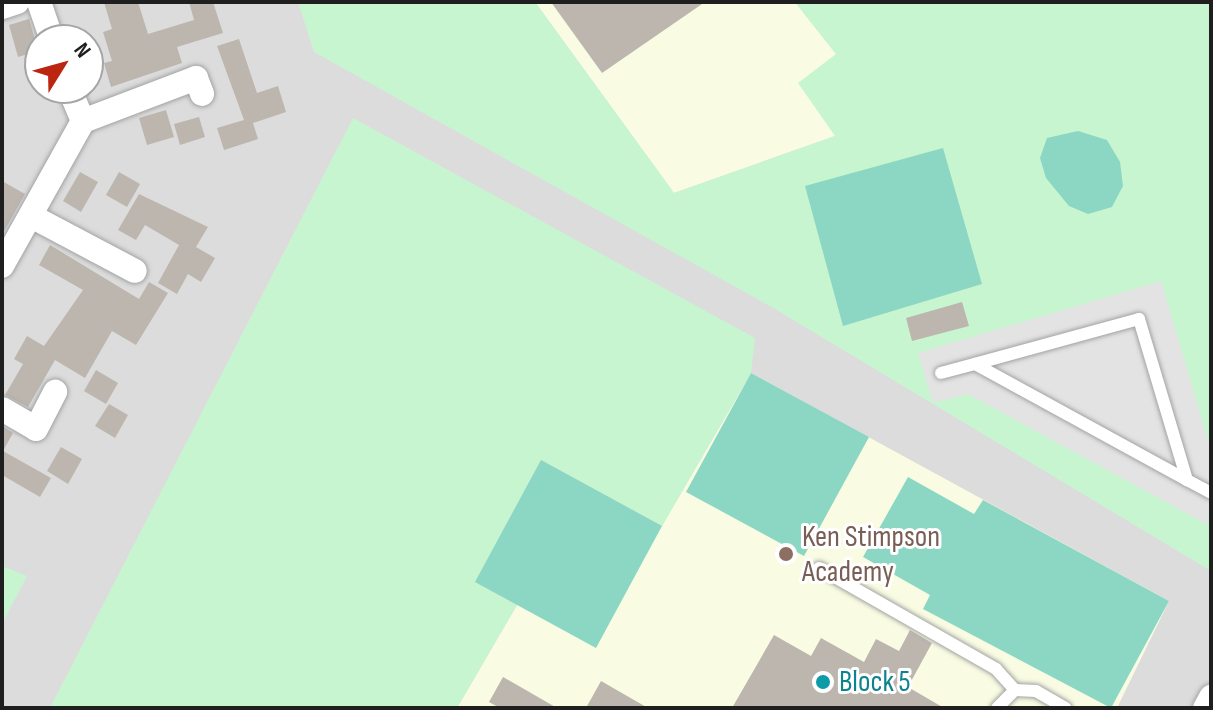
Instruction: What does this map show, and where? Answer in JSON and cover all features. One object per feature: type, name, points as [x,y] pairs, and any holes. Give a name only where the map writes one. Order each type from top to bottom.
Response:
[{"type":"street","points":[[2,7],[17,2]]},
{"type":"street","points":[[39,2],[47,24]]},
{"type":"street","points":[[4,255],[33,217],[83,121],[196,78],[202,94]]},
{"type":"street","points":[[76,104],[83,121]]},
{"type":"street","points":[[33,217],[135,271]]},
{"type":"street","points":[[2,409],[36,429],[55,392]]},
{"type":"street","points":[[1205,708],[1211,697]]},
{"type":"lane","points":[[941,373],[1139,319],[1187,480]]},
{"type":"lane","points":[[975,364],[1211,493]]},
{"type":"lane","points":[[819,568],[996,669],[1015,690],[1036,691],[1065,708]]},
{"type":"lane","points":[[997,708],[1015,690]]},
{"type":"shaded area","points":[[2,2],[1211,2],[1211,708],[2,708]]},
{"type":"shaded area","points":[[535,2],[795,2],[836,54],[835,136],[674,193]]},
{"type":"shaded area","points":[[1161,281],[1211,450],[1208,525],[968,394],[933,403],[918,353]]},
{"type":"shaded area","name":"Ken Stimpson Academy","points":[[751,373],[1169,601],[1117,708],[457,708],[517,605],[662,526]]},
{"type":"green space","points":[[298,2],[535,2],[674,193],[835,136],[798,83],[836,54],[795,2],[1211,2],[1211,571],[775,309],[314,52]]},
{"type":"green space","points":[[353,118],[755,338],[751,373],[662,526],[541,460],[475,582],[517,605],[457,708],[50,708]]},
{"type":"green space","points":[[1078,131],[1107,140],[1120,162],[1123,186],[1112,207],[1088,214],[1069,206],[1046,178],[1040,158],[1047,138]]},
{"type":"green space","points":[[943,148],[982,284],[843,326],[805,186]]},
{"type":"green space","points":[[751,373],[869,437],[804,556],[686,492]]},
{"type":"green space","points":[[541,460],[662,526],[596,648],[475,582]]},
{"type":"green space","points":[[908,477],[974,514],[983,500],[1169,601],[1111,708],[923,609],[930,595],[863,557]]},
{"type":"green space","points":[[2,566],[27,576],[2,624]]},
{"type":"building","points":[[104,2],[138,2],[148,34],[194,20],[189,2],[213,2],[223,33],[177,47],[182,63],[111,87],[104,63],[112,61],[104,32],[112,29]]},
{"type":"building","points":[[551,2],[705,2],[602,73]]},
{"type":"building","points":[[29,19],[30,24],[24,24],[24,55],[18,57],[9,25]]},
{"type":"building","points":[[239,39],[257,93],[278,86],[286,112],[253,123],[258,139],[224,150],[217,128],[244,120],[217,46]]},
{"type":"building","points":[[166,110],[174,137],[147,145],[139,118]]},
{"type":"building","points":[[199,117],[205,137],[180,145],[174,124]]},
{"type":"building","points":[[80,172],[98,182],[81,212],[63,201]]},
{"type":"building","points":[[119,172],[140,184],[127,207],[106,195]]},
{"type":"building","points":[[2,181],[25,194],[2,235]]},
{"type":"building","points":[[139,194],[208,227],[196,247],[215,258],[201,282],[188,274],[177,294],[158,283],[179,245],[145,225],[136,240],[118,230]]},
{"type":"building","points":[[50,245],[139,299],[149,282],[168,293],[136,345],[112,331],[85,378],[55,360],[28,407],[5,395],[23,364],[14,359],[27,336],[44,346],[83,290],[39,265]]},
{"type":"building","points":[[962,302],[969,326],[912,341],[906,318]]},
{"type":"building","points":[[96,370],[118,383],[106,404],[84,391]]},
{"type":"building","points":[[109,404],[128,415],[115,438],[95,426]]},
{"type":"building","points":[[2,426],[13,433],[3,451],[51,478],[40,497],[2,475]]},
{"type":"building","points":[[61,447],[82,459],[68,484],[47,471]]},
{"type":"building","name":"Block 5","points":[[910,630],[932,643],[908,687],[944,708],[732,708],[774,635],[811,656],[821,638],[864,662],[876,639],[899,651]]},
{"type":"building","points":[[503,677],[557,708],[500,708],[489,702]]},
{"type":"building","points":[[601,681],[648,708],[586,708]]},
{"type":"place","name":"Ken Stimpson Academy","points":[[786,554]]},
{"type":"place","name":"Block 5","points":[[823,682]]}]
